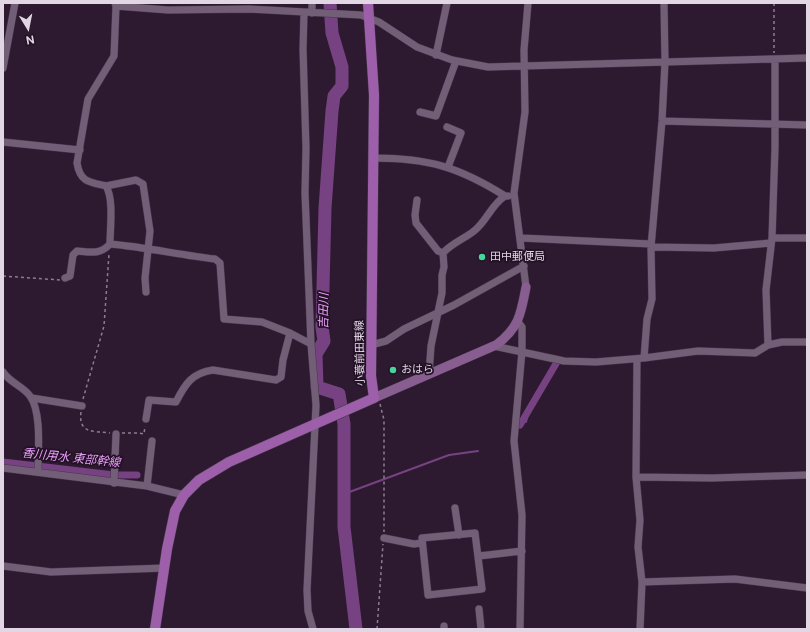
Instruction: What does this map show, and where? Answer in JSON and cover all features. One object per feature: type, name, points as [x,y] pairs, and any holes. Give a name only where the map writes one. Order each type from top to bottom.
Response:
[{"type":"main road","name":"小蓑前田東線","points":[[155,629],[164,568],[175,511],[184,495],[199,480],[212,471],[376,398],[370,376],[374,96],[368,3]]},
{"type":"street","points":[[3,68],[15,3]]},
{"type":"street","points":[[312,3],[313,13]]},
{"type":"street","points":[[436,54],[446,3]]},
{"type":"street","points":[[376,398],[494,346],[511,332],[518,322],[526,287],[521,238],[514,196],[525,112],[524,50],[528,3]]},
{"type":"street","points":[[640,629],[642,582],[638,547],[640,520],[636,477],[641,358],[647,319],[652,299],[651,245],[662,121],[665,62],[664,3]]},
{"type":"street","points":[[146,292],[145,278],[150,231],[143,184],[136,180],[106,186],[88,181],[78,173],[77,163],[88,99],[114,56],[116,4],[168,10],[249,9],[304,13],[348,14],[369,17],[417,47],[456,61],[488,67],[807,58]]},
{"type":"street","points":[[304,13],[303,49],[306,148],[305,193],[311,344],[319,424],[307,590],[308,611],[313,629]]},
{"type":"street","points":[[768,346],[766,290],[772,240],[776,124],[774,76],[775,59]]},
{"type":"street","points":[[420,112],[436,116],[456,61]]},
{"type":"street","points":[[662,121],[807,125]]},
{"type":"street","points":[[447,127],[461,133],[448,167]]},
{"type":"street","points":[[3,142],[80,150]]},
{"type":"street","points":[[374,158],[418,160],[448,167],[487,185],[505,196]]},
{"type":"street","points":[[65,278],[70,276],[73,254],[77,251],[94,253],[104,251],[110,244],[111,212],[108,189],[106,186]]},
{"type":"street","points":[[429,374],[437,313],[442,293],[442,275],[444,267],[443,253],[449,247],[474,230],[496,201],[505,196],[514,196]]},
{"type":"street","points":[[417,200],[416,223],[438,251],[443,253]]},
{"type":"street","points":[[521,238],[714,248],[772,240],[807,238]]},
{"type":"street","points":[[110,244],[148,249],[171,254],[215,259],[220,263],[224,319],[262,322],[290,332],[311,344]]},
{"type":"street","points":[[371,344],[386,341],[404,329],[524,266]]},
{"type":"street","points":[[518,322],[522,327],[522,351],[514,441],[522,515],[520,629]]},
{"type":"street","points":[[146,418],[149,400],[176,402],[185,384],[205,371],[213,370],[276,380],[282,377],[283,360],[290,332]]},
{"type":"street","points":[[494,346],[564,361],[596,362],[698,351],[755,353],[768,346],[782,342],[807,342]]},
{"type":"street","points":[[3,372],[7,378],[25,390],[32,398],[36,411],[38,468]]},
{"type":"street","points":[[32,398],[82,406]]},
{"type":"street","points":[[114,478],[116,434]]},
{"type":"street","points":[[147,486],[152,441]]},
{"type":"street","points":[[3,468],[38,468],[114,478],[184,495]]},
{"type":"street","points":[[636,477],[712,478],[807,475]]},
{"type":"street","points":[[455,508],[459,535]]},
{"type":"street","points":[[475,533],[482,589],[428,595],[422,543],[422,538],[475,533]]},
{"type":"street","points":[[384,538],[414,544],[422,543]]},
{"type":"street","points":[[479,556],[522,551]]},
{"type":"street","points":[[3,566],[51,572],[164,568]]},
{"type":"street","points":[[642,582],[735,579],[807,588]]},
{"type":"street","points":[[479,609],[481,629]]},
{"type":"path","points":[[774,3],[775,59]]},
{"type":"path","points":[[110,244],[104,306],[104,326],[85,388],[80,421],[83,427],[89,431],[116,434],[144,434],[146,418]]},
{"type":"path","points":[[3,276],[58,280],[65,278]]},
{"type":"path","points":[[376,398],[384,420],[384,538],[377,629]]},
{"type":"waterway","name":"吉田川","points":[[330,3],[332,33],[342,67],[342,86],[334,96],[332,111],[325,208],[322,327],[324,341],[316,354],[317,387],[339,394],[344,424],[344,527],[356,629]]},
{"type":"waterway","name":"香川用水 東部幹線","points":[[520,425],[557,362]]},
{"type":"waterway","name":"香川用水 東部幹線","points":[[526,422],[529,410]]},
{"type":"waterway","points":[[344,494],[449,455],[478,451]]},
{"type":"waterway","name":"香川用水 東部幹線","points":[[3,462],[114,475],[137,475]]},
{"type":"place","name":"田中郵便局","points":[[482,257]]},
{"type":"place","name":"おはら","points":[[393,370]]}]
